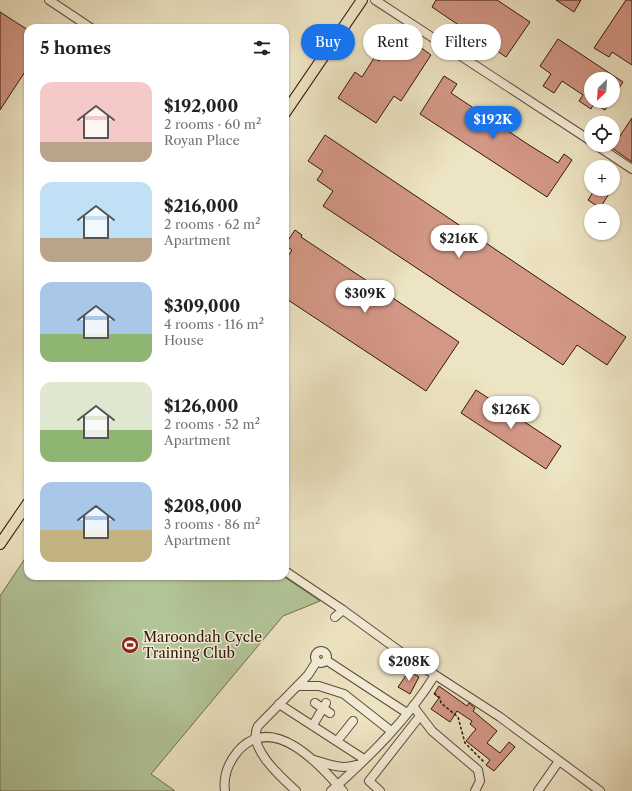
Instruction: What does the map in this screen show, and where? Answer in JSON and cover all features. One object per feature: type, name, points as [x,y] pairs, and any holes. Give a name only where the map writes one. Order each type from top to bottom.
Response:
[{"type":"main road","points":[[289,108],[362,0]]},
{"type":"main road","points":[[0,544],[24,508]]},
{"type":"street","points":[[49,0],[85,24]]},
{"type":"street","points":[[375,0],[584,137]]},
{"type":"street","points":[[606,152],[632,169]]},
{"type":"street","points":[[289,574],[435,675],[500,717],[600,791]]},
{"type":"street","points":[[335,618],[343,610]]},
{"type":"street","points":[[296,791],[280,776],[267,760],[256,739],[255,733],[258,726],[298,686],[317,661],[322,663],[326,660],[407,713]]},
{"type":"street","points":[[331,791],[340,788],[413,706],[435,675]]},
{"type":"street","points":[[298,686],[319,686],[344,694],[391,731]]},
{"type":"street","points":[[313,725],[326,708],[314,703]]},
{"type":"street","points":[[279,704],[338,741],[362,762]]},
{"type":"street","points":[[413,706],[432,731],[478,770],[480,781],[476,791]]},
{"type":"street","points":[[380,791],[369,781],[420,716]]},
{"type":"street","points":[[338,741],[353,721]]},
{"type":"street","points":[[225,791],[225,774],[234,756],[246,743],[265,736],[284,740],[311,760],[340,788]]},
{"type":"street","points":[[311,760],[337,768],[347,768],[362,762]]},
{"type":"street","points":[[538,791],[559,761]]},
{"type":"path","points":[[432,692],[440,698],[440,703],[458,717],[465,743],[485,763]]},
{"type":"green space","name":"Maroondah Cycle Training Club","points":[[24,560],[24,580],[289,580],[320,601],[283,616],[151,774],[175,791],[0,791],[0,596]]},
{"type":"building","points":[[436,0],[497,0],[530,22],[506,57],[501,54],[501,24],[457,24],[432,7]]},
{"type":"building","points":[[556,0],[581,0],[574,12]]},
{"type":"building","points":[[626,0],[632,0],[632,65],[612,52],[609,57],[594,48]]},
{"type":"building","points":[[0,12],[24,27],[24,73],[0,110]]},
{"type":"building","points":[[558,39],[608,72],[584,72],[584,104],[579,101],[583,95],[562,81],[554,93],[543,86],[551,74],[540,66]]},
{"type":"building","points":[[423,49],[431,55],[401,101],[394,96],[376,123],[338,98],[355,72],[362,77],[373,60],[423,60]]},
{"type":"building","points":[[444,76],[457,84],[451,93],[529,145],[558,163],[564,154],[572,160],[547,197],[420,114]]},
{"type":"building","points":[[632,118],[632,162],[618,152],[620,152],[620,136]]},
{"type":"building","points":[[325,135],[626,337],[607,365],[577,345],[563,365],[323,206],[333,191],[317,180],[323,171],[308,161]]},
{"type":"building","points":[[591,196],[608,196],[603,204],[594,204],[588,200]]},
{"type":"building","points":[[295,230],[302,235],[301,237],[459,342],[426,391],[289,301],[289,255],[292,250],[289,248],[289,239]]},
{"type":"building","points":[[476,390],[561,446],[546,469],[461,413]]},
{"type":"building","points":[[409,671],[419,677],[410,694],[398,687]]},
{"type":"building","points":[[439,686],[467,706],[469,703],[475,708],[473,711],[497,731],[487,743],[500,753],[509,742],[515,747],[494,771],[486,765],[490,760],[466,741],[476,729],[470,724],[472,721],[457,711],[450,722],[431,709],[439,698],[434,694]]},
{"type":"place","name":"Maroondah Cycle Training Club","points":[[130,645]]}]
